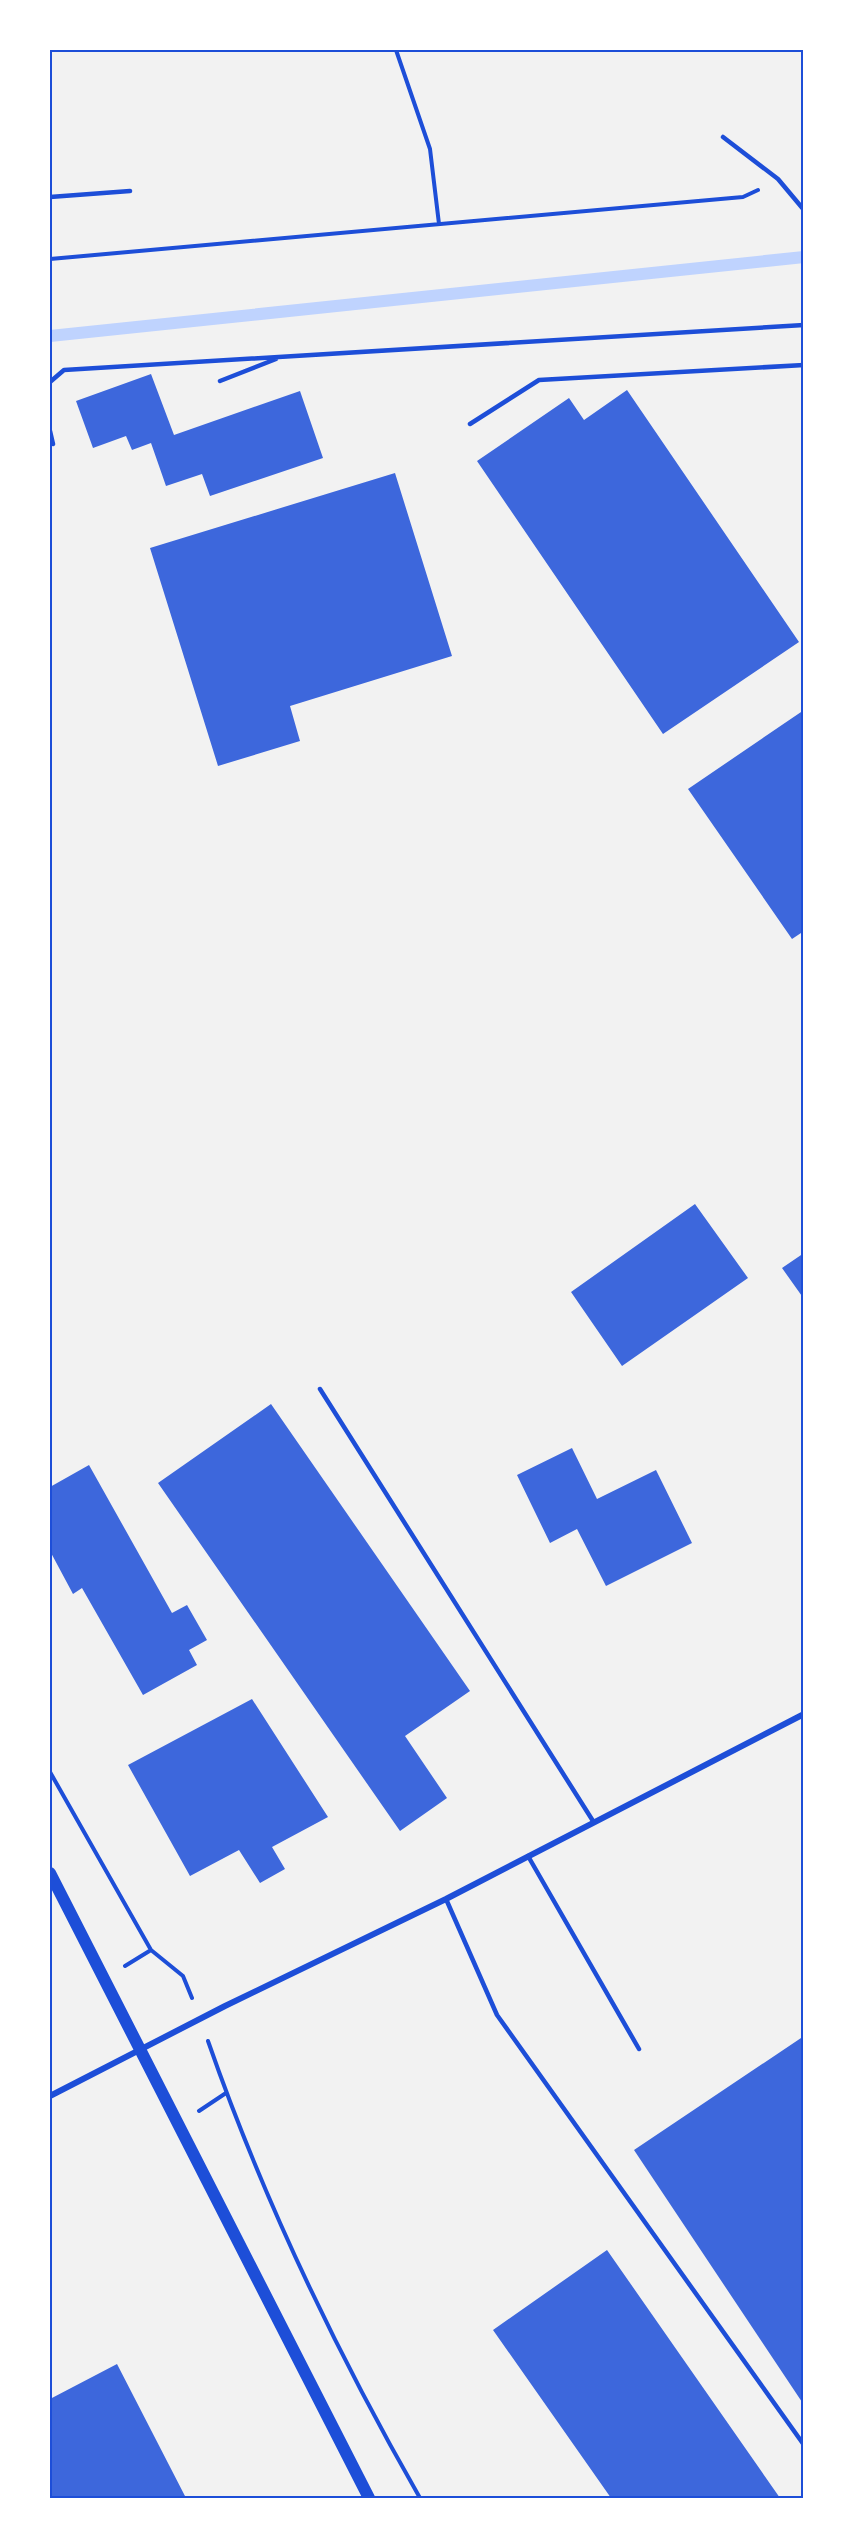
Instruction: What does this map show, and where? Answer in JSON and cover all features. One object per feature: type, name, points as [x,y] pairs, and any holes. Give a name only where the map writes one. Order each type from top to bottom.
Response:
[{"type":"main road","points":[[50,1873],[369,2499]]},
{"type":"street","points":[[50,2096],[200,2019],[446,1899],[593,1821],[804,1714]]},
{"type":"lane","points":[[723,137],[778,179],[804,210]]},
{"type":"lane","points":[[50,197],[130,191]]},
{"type":"lane","points":[[798,204],[804,200]]},
{"type":"lane","points":[[50,382],[64,370],[804,325]]},
{"type":"lane","points":[[220,381],[282,357]]},
{"type":"lane","points":[[470,424],[538,380],[804,365]]},
{"type":"lane","points":[[50,431],[52,444]]},
{"type":"lane","points":[[320,1389],[593,1821]]},
{"type":"lane","points":[[528,1856],[639,2049]]},
{"type":"lane","points":[[446,1899],[496,2015],[804,2445]]},
{"type":"path","points":[[396,50],[430,149],[440,224]]},
{"type":"path","points":[[50,259],[743,197],[778,179]]},
{"type":"path","points":[[50,1772],[151,1950],[183,1976],[226,2093],[299,2265],[395,2455],[420,2499]]},
{"type":"building","points":[[151,374],[174,435],[300,391],[323,458],[210,496],[202,474],[166,486],[151,443],[132,450],[126,436],[93,448],[76,401]]},
{"type":"building","points":[[627,390],[799,642],[663,734],[477,461],[569,398],[584,420]]},
{"type":"building","points":[[395,473],[452,656],[290,706],[300,741],[218,766],[150,548]]},
{"type":"building","points":[[804,710],[804,931],[792,939],[688,789]]},
{"type":"building","points":[[695,1204],[748,1278],[622,1366],[571,1292]]},
{"type":"building","points":[[804,1253],[804,1299],[782,1268]]},
{"type":"building","points":[[271,1404],[470,1691],[405,1736],[447,1798],[400,1831],[158,1483]]},
{"type":"building","points":[[572,1448],[597,1499],[656,1470],[692,1543],[606,1586],[577,1529],[550,1543],[517,1475]]},
{"type":"building","points":[[89,1465],[172,1613],[187,1605],[207,1640],[189,1650],[197,1665],[143,1695],[82,1588],[73,1594],[50,1551],[50,1487]]},
{"type":"building","points":[[252,1699],[328,1817],[272,1847],[285,1869],[260,1883],[239,1850],[190,1876],[128,1765]]},
{"type":"building","points":[[804,2036],[804,2405],[634,2150]]},
{"type":"building","points":[[607,2250],[780,2498],[611,2498],[493,2330]]},
{"type":"building","points":[[117,2364],[186,2498],[50,2498],[50,2399]]},
{"type":"waterway","points":[[50,336],[804,257]]}]
